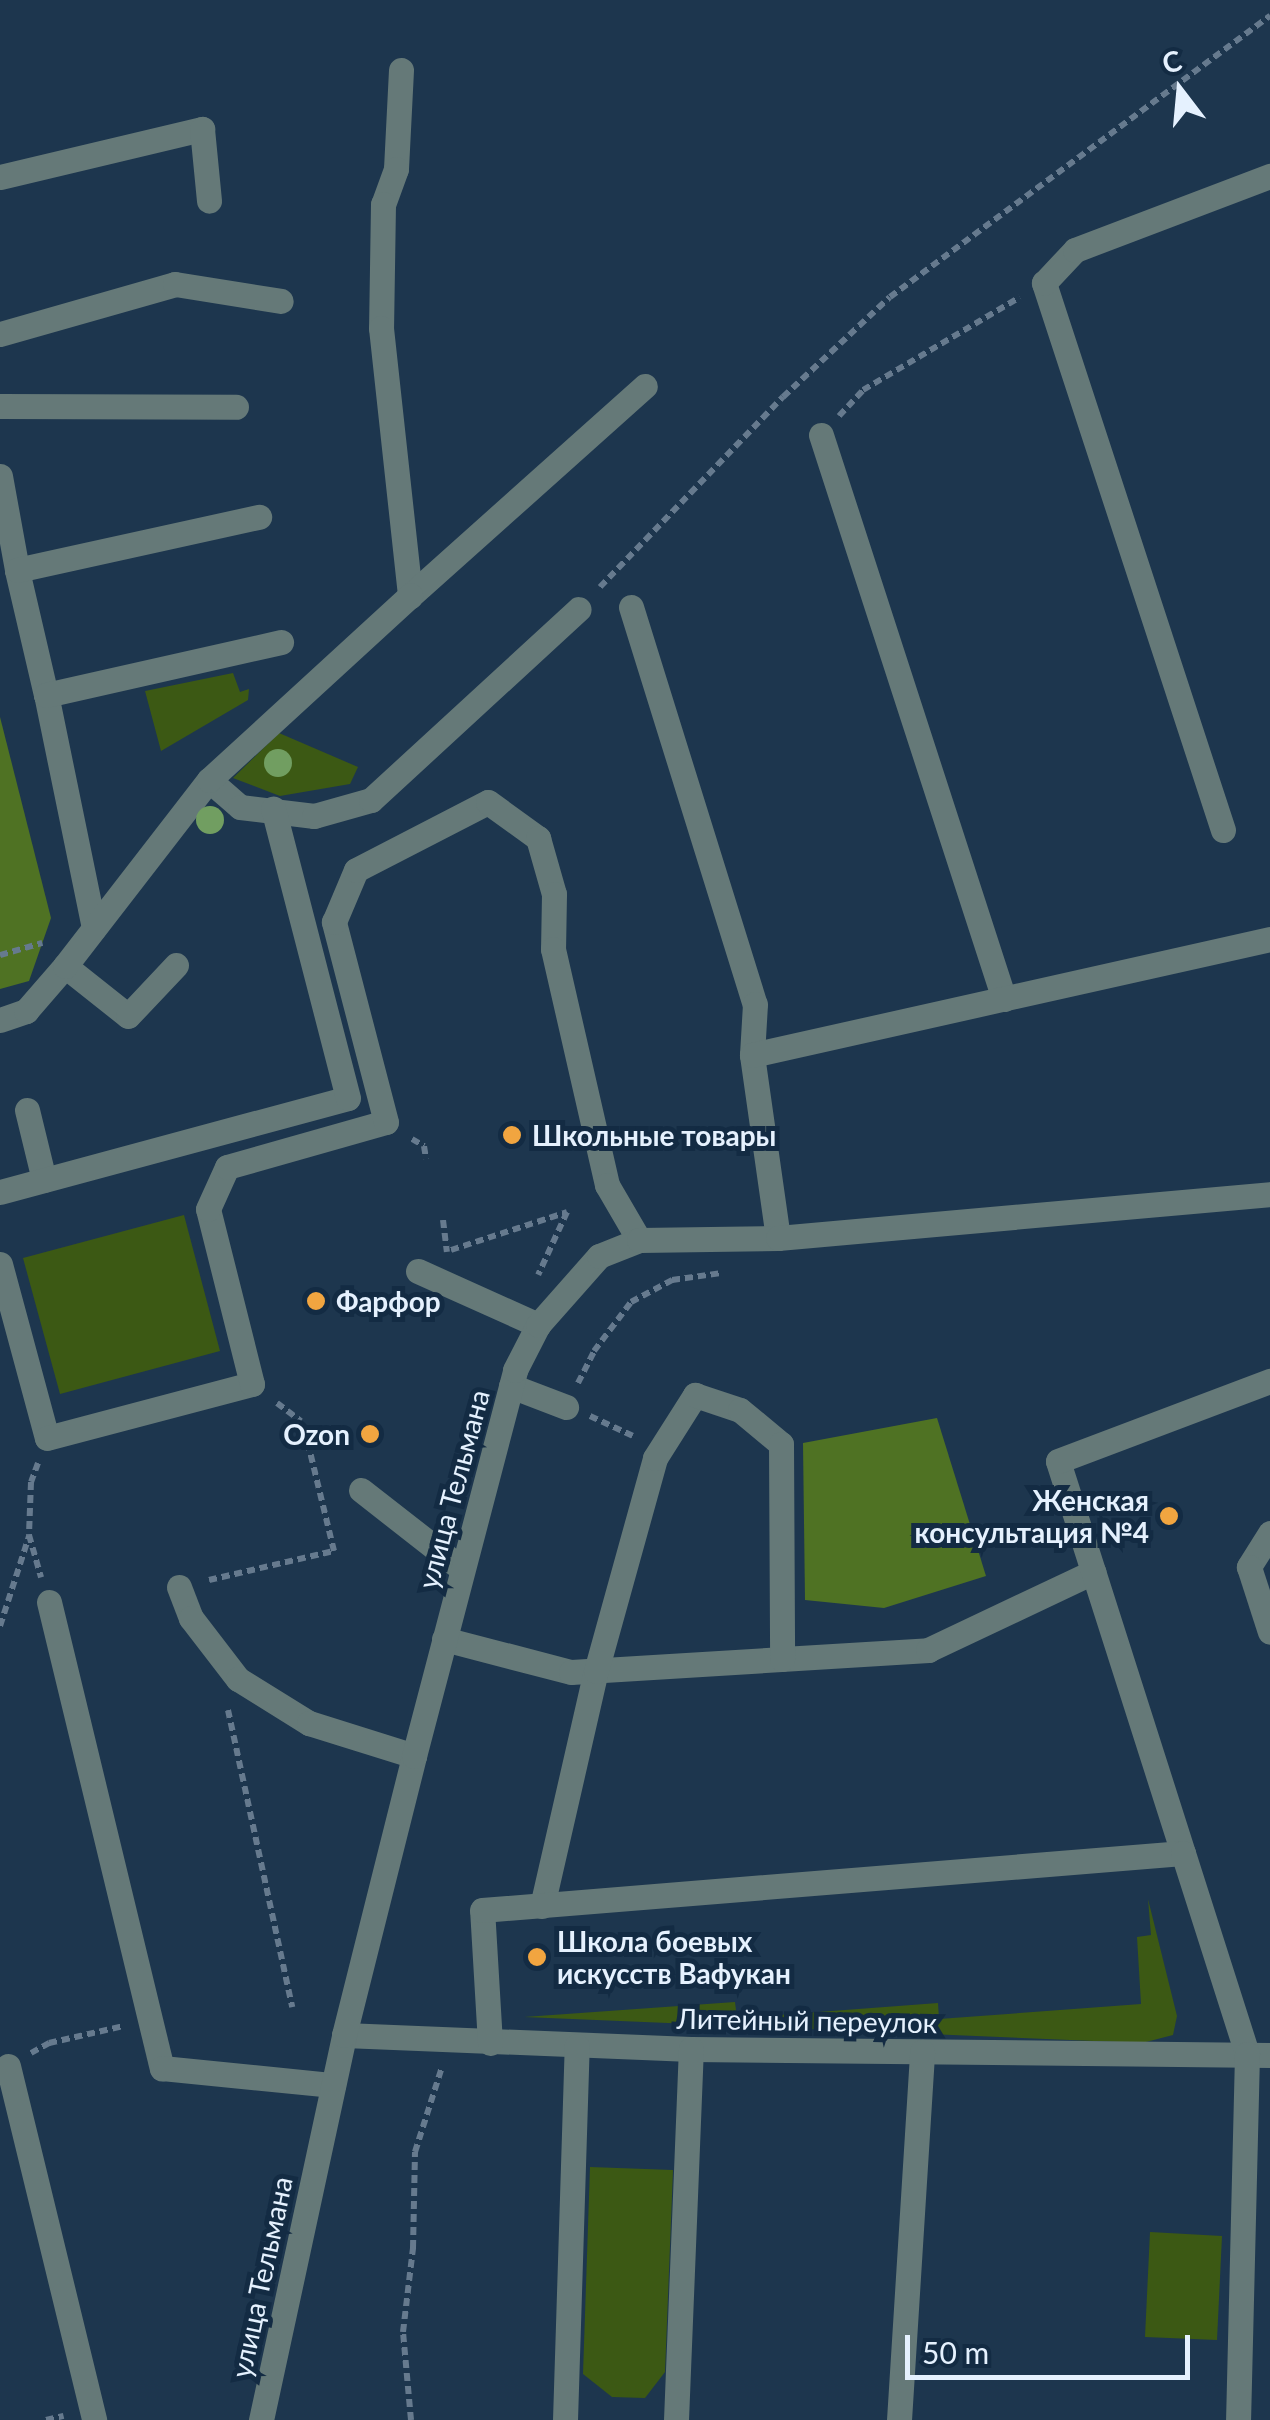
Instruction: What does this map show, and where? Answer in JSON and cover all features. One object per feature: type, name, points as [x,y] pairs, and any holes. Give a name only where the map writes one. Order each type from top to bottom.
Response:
[{"type":"street","points":[[401,70],[396,169],[383,204],[381,328],[410,596]]},
{"type":"street","points":[[0,177],[202,129],[209,201]]},
{"type":"street","points":[[1222,830],[1044,283],[1075,250],[1270,176]]},
{"type":"street","points":[[0,334],[175,284],[281,301]]},
{"type":"street","points":[[0,1020],[26,1010],[65,966],[210,780],[646,386]]},
{"type":"street","points":[[0,406],[236,407]]},
{"type":"street","points":[[821,435],[1004,1000]]},
{"type":"street","points":[[0,476],[94,928]]},
{"type":"street","points":[[17,570],[259,517]]},
{"type":"street","points":[[631,607],[755,1004],[752,1054],[778,1238]]},
{"type":"street","points":[[210,780],[240,807],[314,816],[371,800],[578,609]]},
{"type":"street","points":[[46,695],[281,642]]},
{"type":"street","points":[[0,1264],[47,1438],[252,1384],[208,1208],[227,1168],[386,1122],[334,922],[356,870],[488,802],[538,838],[554,894],[553,949],[607,1185],[639,1240]]},
{"type":"street","points":[[0,1192],[348,1098],[273,809]]},
{"type":"street","points":[[752,1054],[1270,939]]},
{"type":"street","points":[[65,966],[128,1016],[176,966]]},
{"type":"street","points":[[27,1110],[44,1180]]},
{"type":"street","name":"улица Тельмана","points":[[261,2420],[344,2035],[528,1320],[599,1256],[639,1240],[778,1238],[1270,1194]]},
{"type":"street","points":[[418,1270],[528,1320]]},
{"type":"street","points":[[1238,2420],[1258,2055],[1183,1853],[1058,1461],[1270,1381]]},
{"type":"street","points":[[511,1386],[566,1407]]},
{"type":"street","points":[[542,1906],[596,1670],[654,1458],[695,1395],[740,1410],[781,1444],[782,1659]]},
{"type":"street","points":[[361,1490],[462,1569]]},
{"type":"street","points":[[1270,1533],[1250,1567],[1270,1632]]},
{"type":"street","points":[[444,1638],[571,1672],[928,1650],[1094,1572]]},
{"type":"street","points":[[179,1586],[191,1618],[238,1679],[309,1723],[414,1756]]},
{"type":"street","points":[[48,1602],[162,2068],[332,2085]]},
{"type":"street","points":[[490,2043],[482,1910],[1183,1853]]},
{"type":"street","name":"Литейный переулок","points":[[344,2035],[690,2050],[1258,2055]]},
{"type":"street","points":[[565,2420],[577,2046]]},
{"type":"street","points":[[676,2420],[690,2050]]},
{"type":"street","points":[[899,2420],[922,2052]]},
{"type":"street","points":[[8,2066],[94,2420]]},
{"type":"path","points":[[578,609],[784,397],[890,296],[1270,16]]},
{"type":"path","points":[[821,435],[863,390],[1044,283]]},
{"type":"path","points":[[450,1250],[568,1212],[528,1320]]},
{"type":"path","points":[[654,1458],[626,1430],[566,1407],[594,1352],[632,1302],[672,1280],[725,1272]]},
{"type":"path","points":[[0,1626],[29,1534],[31,1482],[47,1438]]},
{"type":"path","points":[[179,1586],[334,1551],[310,1448]]},
{"type":"path","points":[[29,1534],[48,1602]]},
{"type":"path","points":[[215,1649],[292,2007]]},
{"type":"path","points":[[8,2066],[48,2043],[148,2021]]},
{"type":"path","points":[[411,2420],[404,2332],[415,2152],[450,2042]]},
{"type":"green space","points":[[233,673],[240,692],[249,689],[248,700],[161,751],[145,691]]},
{"type":"green space","points":[[0,717],[51,918],[29,981],[0,989]]},
{"type":"green space","points":[[279,733],[358,767],[350,784],[280,796],[233,778]]},
{"type":"green space","points":[[184,1215],[220,1351],[60,1394],[23,1258]]},
{"type":"green space","points":[[937,1418],[986,1576],[884,1608],[805,1600],[803,1443]]},
{"type":"green space","points":[[1148,1899],[1177,2016],[1173,2035],[1142,2043],[524,2017],[735,2002],[737,2018],[938,2003],[939,2019],[1141,2004],[1137,1937],[1151,1935]]},
{"type":"green space","points":[[590,2167],[673,2170],[665,2372],[645,2398],[612,2397],[583,2374]]},
{"type":"green space","points":[[1150,2232],[1222,2236],[1217,2340],[1145,2337]]},
{"type":"place","name":"Школьные товары","points":[[512,1135]]},
{"type":"place","name":"Фарфор","points":[[316,1301]]},
{"type":"place","name":"Ozon","points":[[370,1434]]},
{"type":"place","name":"Женская консультация №4","points":[[1169,1516]]},
{"type":"place","name":"Школа боевых искусств Вафукан","points":[[537,1957]]}]
